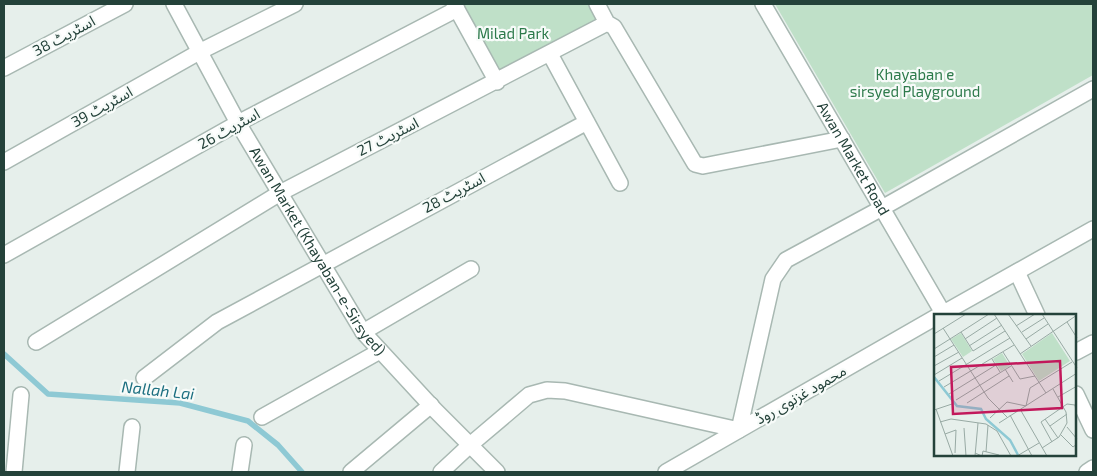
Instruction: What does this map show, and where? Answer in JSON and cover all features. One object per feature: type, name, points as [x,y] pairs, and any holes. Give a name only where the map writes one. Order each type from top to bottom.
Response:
[{"type":"street","name":"اسٹریٹ 38","points":[[4,68],[125,4]]},
{"type":"street","name":"Awan Market (Khayaban-e-Sirsyed)","points":[[174,4],[238,124],[363,332],[497,472]]},
{"type":"street","name":"اسٹریٹ 39","points":[[4,162],[201,52],[295,4]]},
{"type":"street","points":[[597,4],[607,24],[614,27],[695,164],[703,166],[842,138]]},
{"type":"street","name":"Awan Market Road","points":[[763,4],[882,208],[939,314]]},
{"type":"street","points":[[456,6],[496,82]]},
{"type":"street","name":"اسٹریٹ 26","points":[[4,255],[238,124],[456,6]]},
{"type":"street","name":"اسٹریٹ 27","points":[[36,342],[280,192],[607,24]]},
{"type":"street","points":[[550,54],[620,183]]},
{"type":"street","points":[[441,472],[529,395],[547,390],[565,391],[740,430],[773,280],[786,260],[1093,89]]},
{"type":"street","name":"اسٹریٹ 28","points":[[144,378],[211,326],[322,264],[587,122]]},
{"type":"street","name":"محمود غزنوی روڈ","points":[[942,314],[1093,229]]},
{"type":"street","points":[[363,332],[471,269]]},
{"type":"street","points":[[1017,272],[1037,314]]},
{"type":"street","name":"محمود غزنوی روڈ","points":[[675,470],[740,430],[934,318]]},
{"type":"street","points":[[1077,352],[1093,344]]},
{"type":"street","points":[[262,417],[380,350]]},
{"type":"street","points":[[14,472],[21,395]]},
{"type":"street","points":[[1077,396],[1093,430]]},
{"type":"street","points":[[351,472],[431,405]]},
{"type":"street","points":[[127,472],[132,427]]},
{"type":"street","points":[[240,472],[244,445]]},
{"type":"street","points":[[1087,472],[1093,468]]},
{"type":"green space","name":"Milad Park","points":[[462,4],[592,4],[602,21],[501,73]]},
{"type":"green space","name":"Khayaban e sirsyed Playground","points":[[775,4],[1093,4],[1093,75],[885,193]]},
{"type":"waterway","name":"Nallah Lai","points":[[4,354],[48,394],[180,403],[248,421],[278,445],[302,472]]}]
